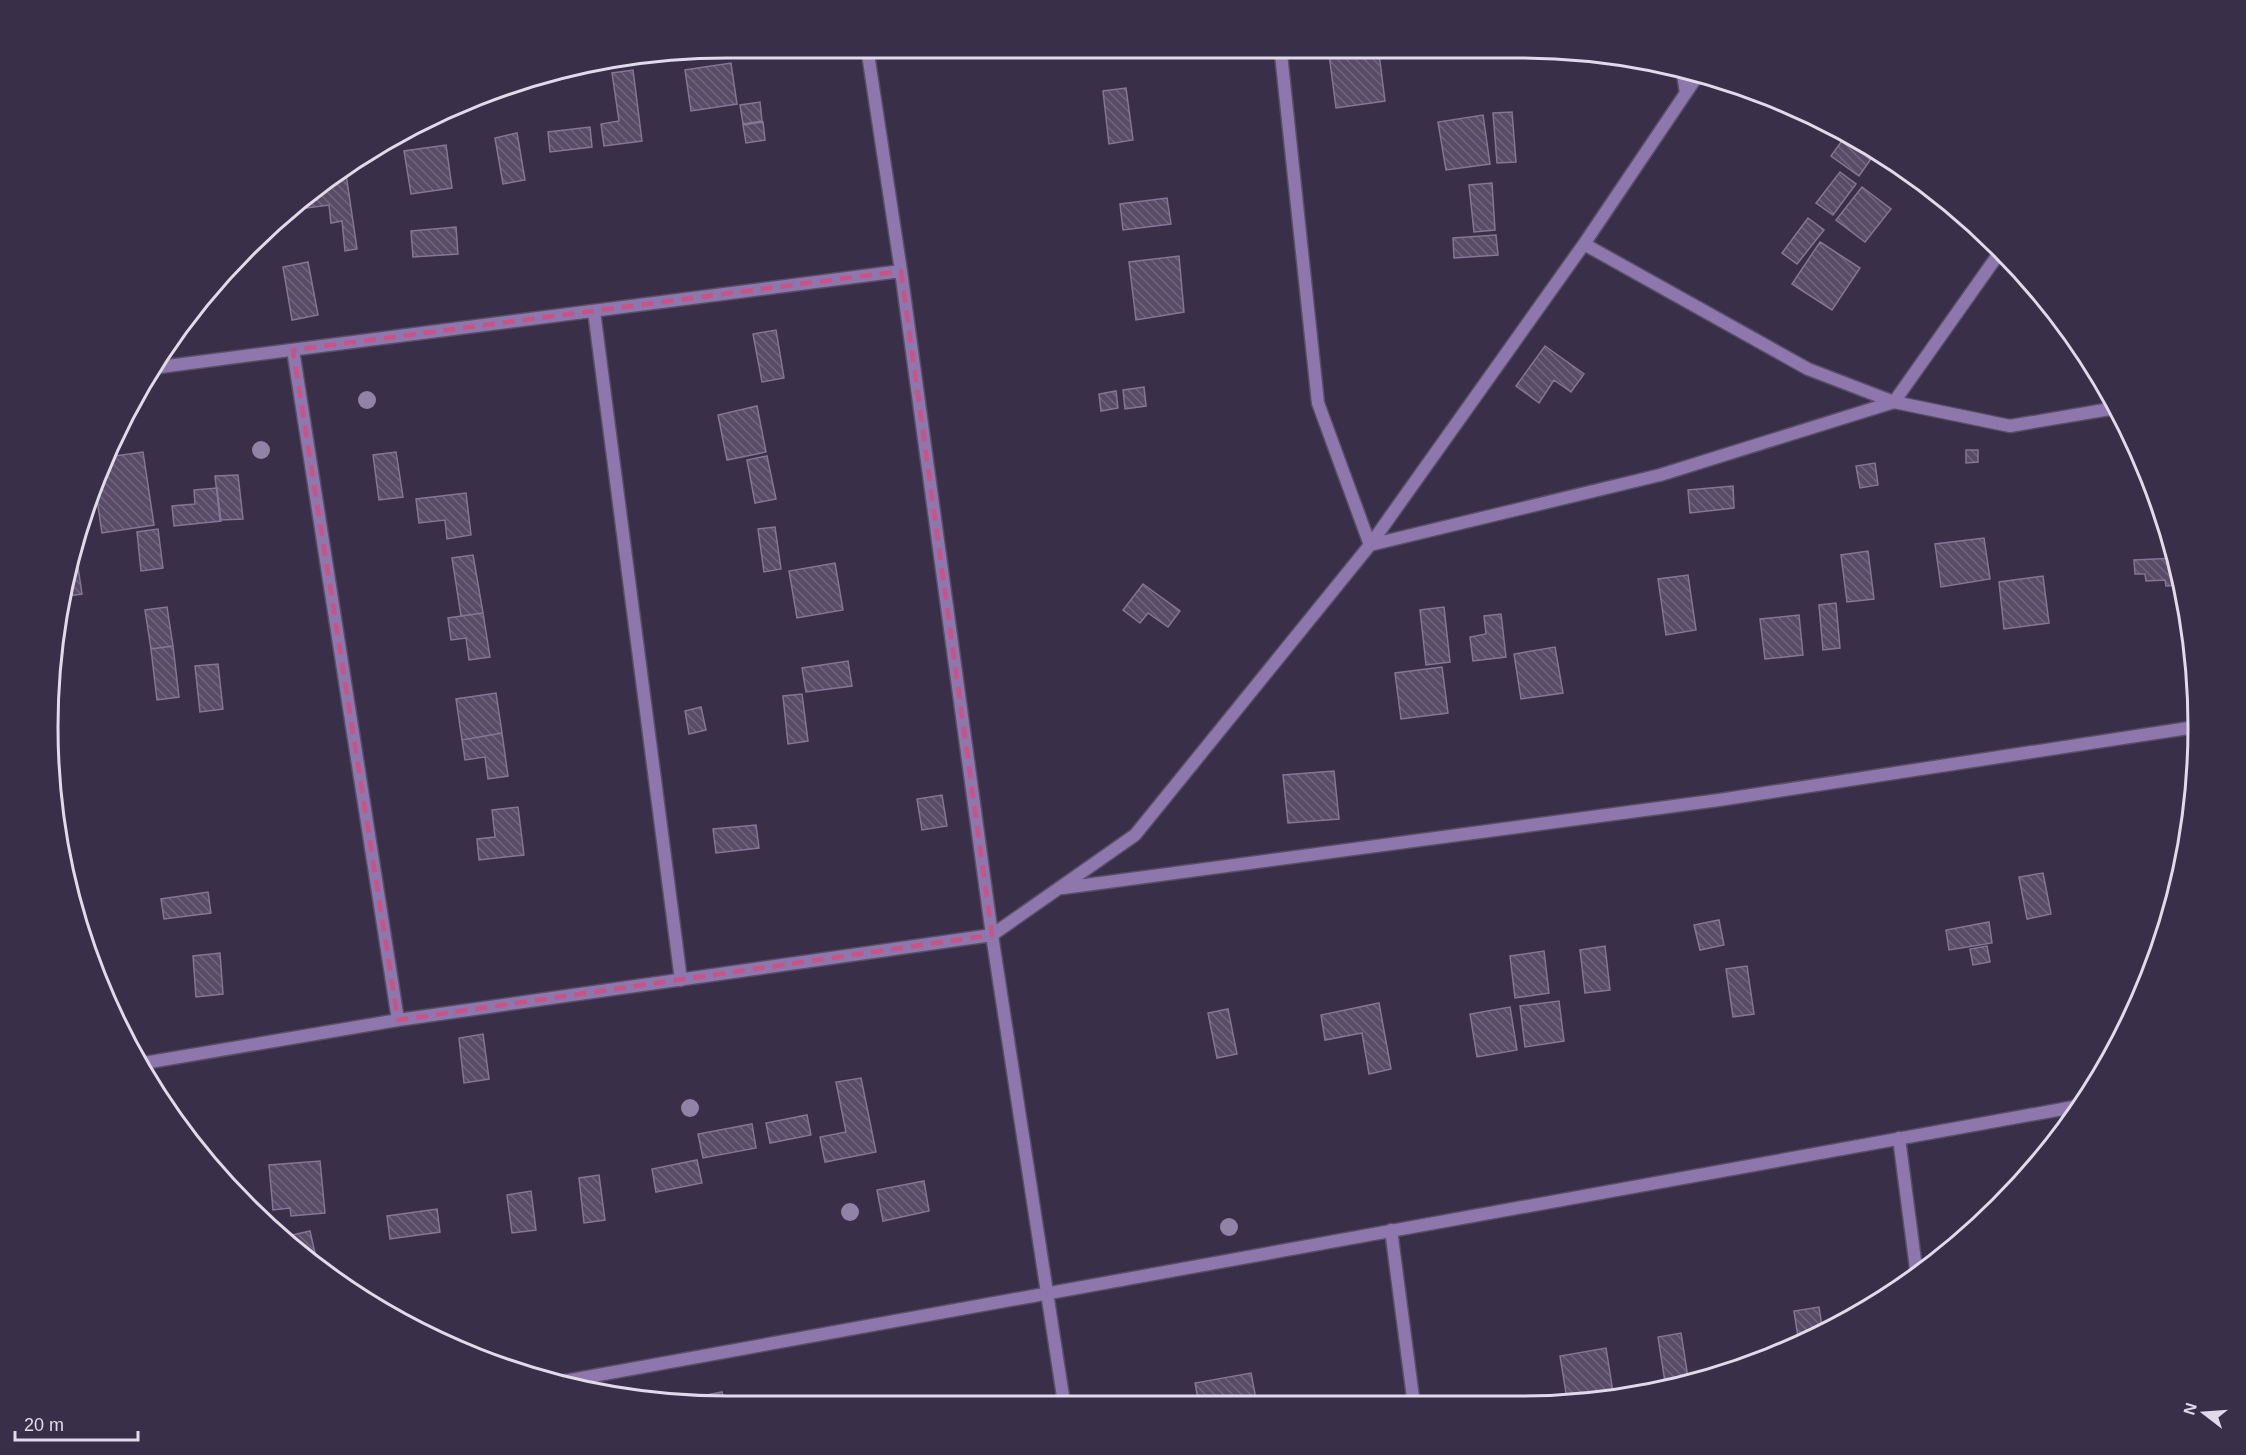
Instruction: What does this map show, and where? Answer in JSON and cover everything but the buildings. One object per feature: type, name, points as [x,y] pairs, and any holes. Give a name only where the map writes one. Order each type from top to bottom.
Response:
[{"type":"street","points":[[869,58],[901,271],[993,935],[1063,1396]]},
{"type":"street","points":[[1281,58],[1318,403],[1370,545]]},
{"type":"street","points":[[1684,79],[1686,93]]},
{"type":"street","points":[[148,1062],[398,1020],[993,935],[1135,835],[1370,545],[1584,244],[1694,82]]},
{"type":"street","points":[[1584,244],[1808,369],[1894,402],[2010,426],[2107,410]]},
{"type":"street","points":[[1370,545],[1660,475],[1894,402],[1996,258]]},
{"type":"street","points":[[165,366],[901,271]]},
{"type":"street","points":[[594,311],[681,980]]},
{"type":"street","points":[[293,350],[398,1020]]},
{"type":"street","points":[[1059,889],[1719,800],[2188,729]]},
{"type":"street","points":[[576,1379],[2069,1108]]},
{"type":"street","points":[[1899,1138],[1916,1265]]},
{"type":"street","points":[[1391,1230],[1413,1396]]},
{"type":"highlighted area","points":[[901,271],[992,935],[398,1020],[293,350]]}]
